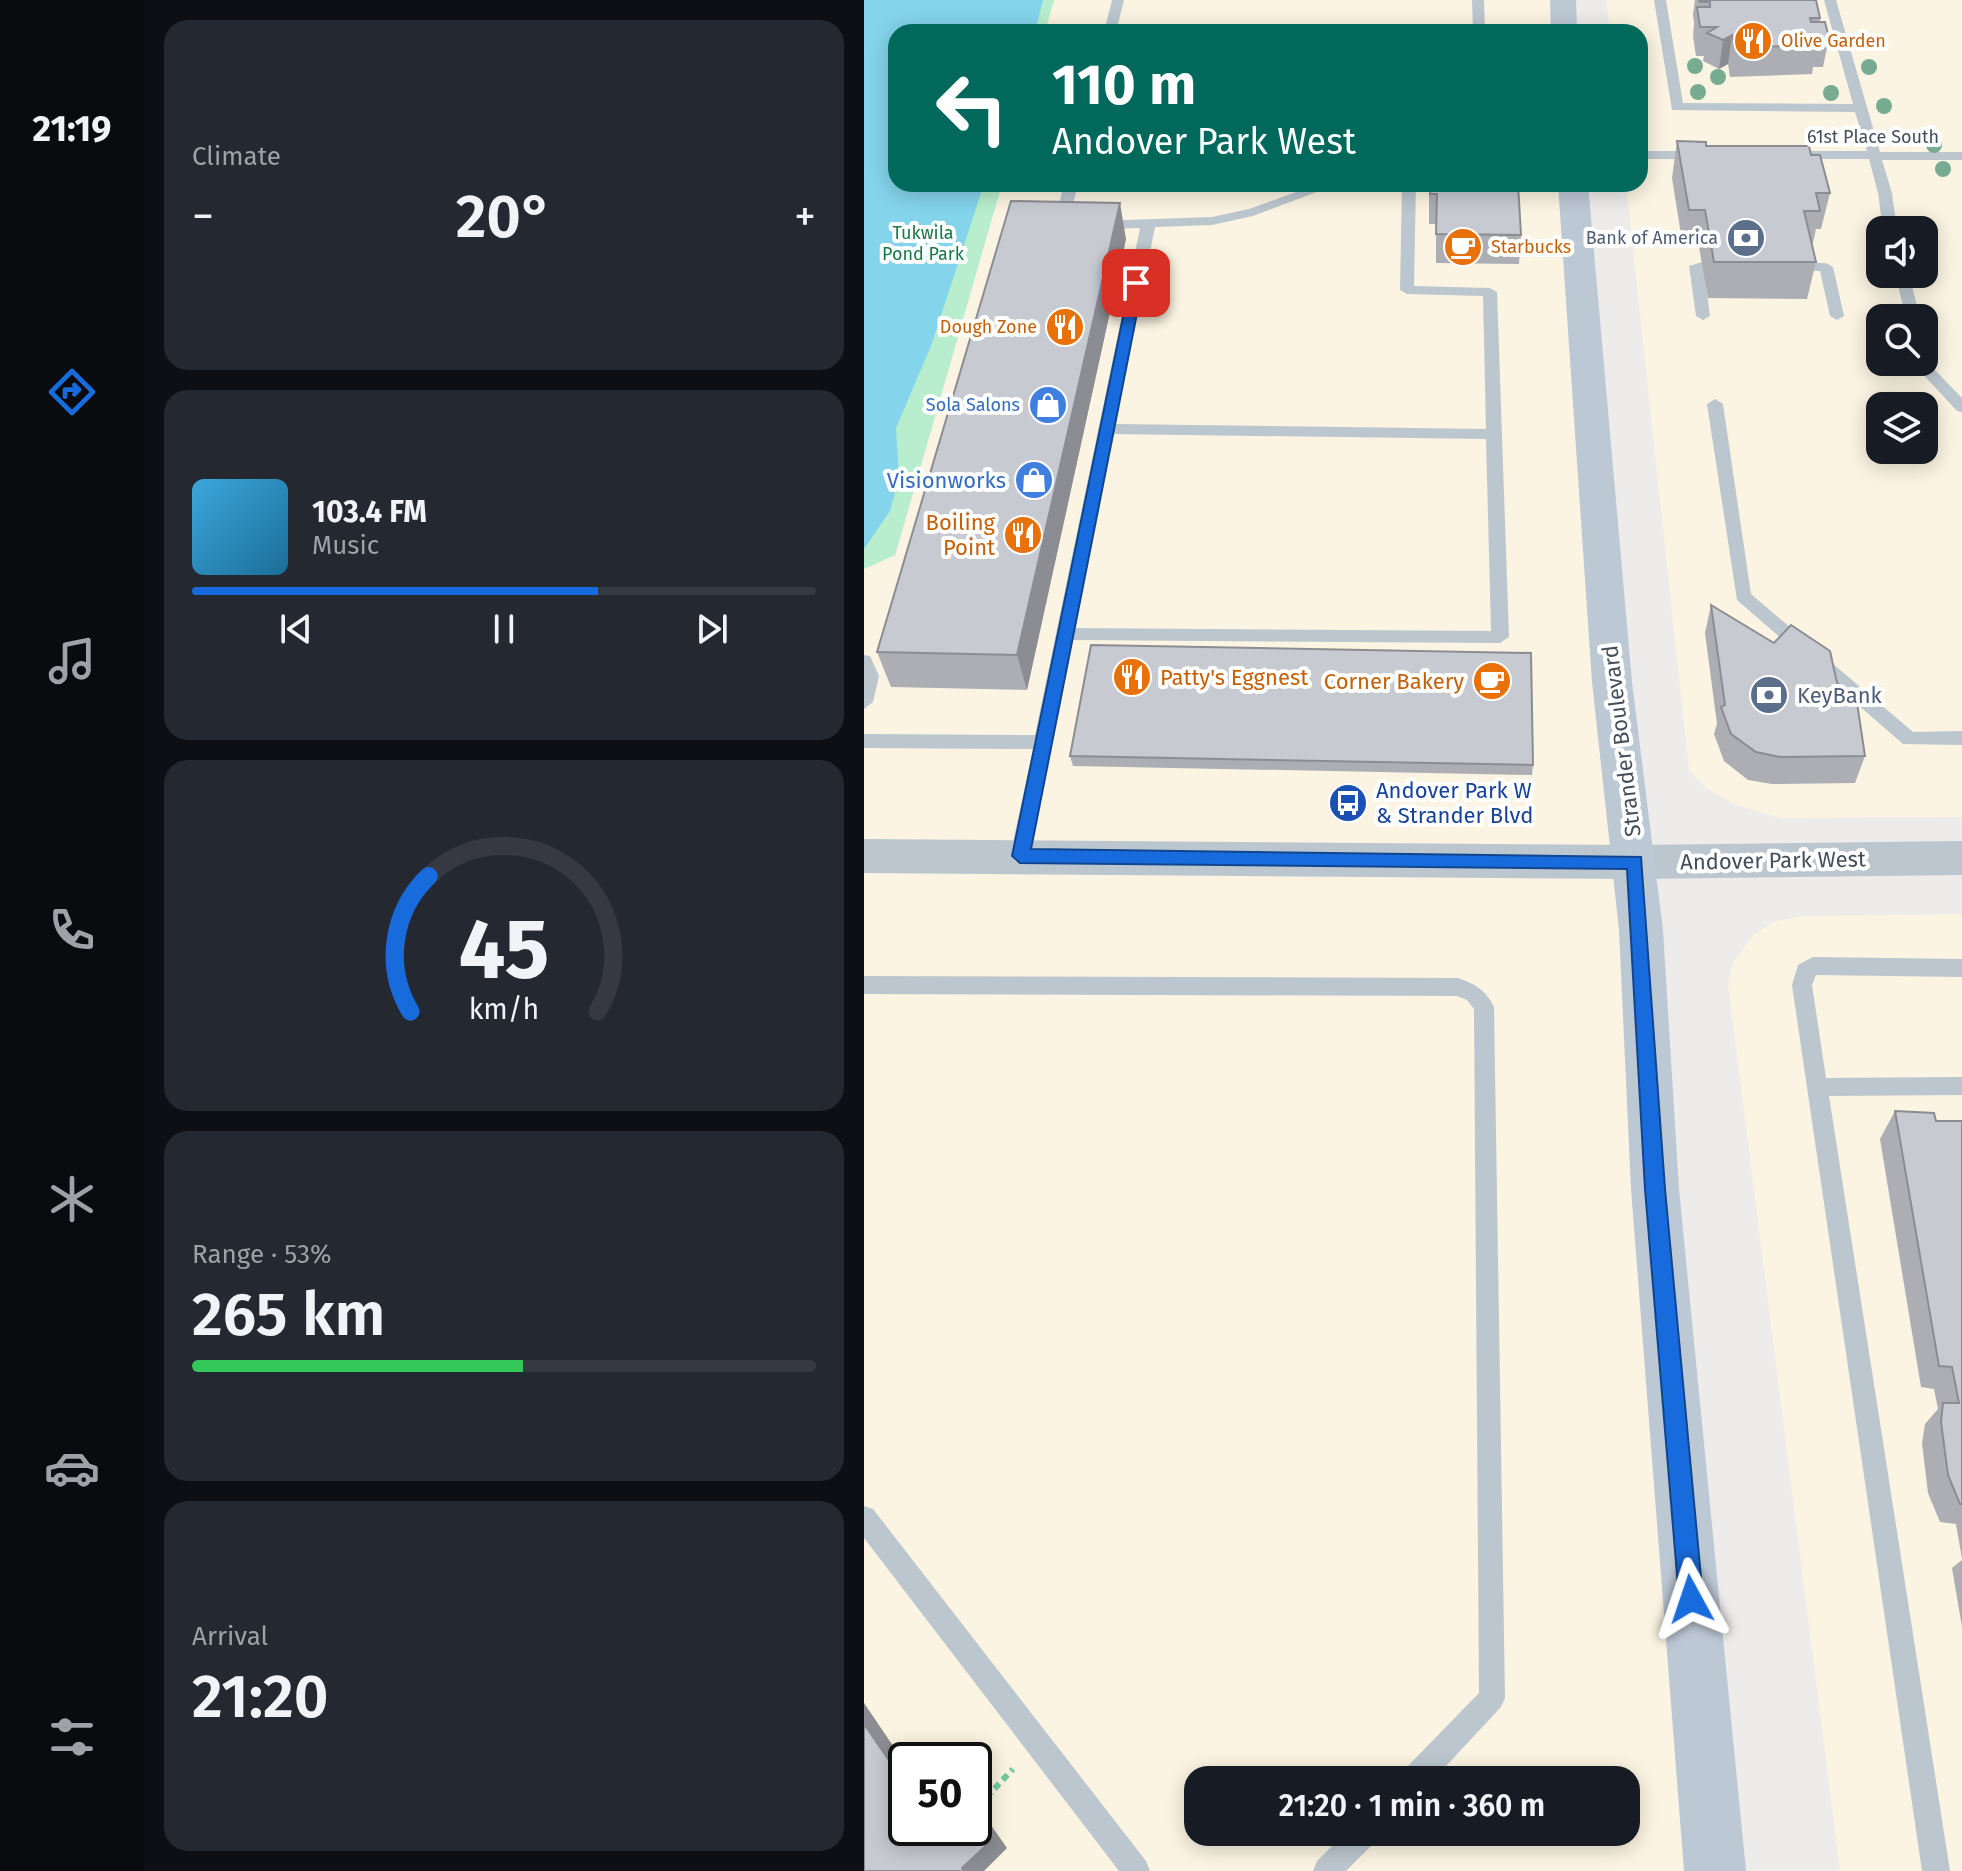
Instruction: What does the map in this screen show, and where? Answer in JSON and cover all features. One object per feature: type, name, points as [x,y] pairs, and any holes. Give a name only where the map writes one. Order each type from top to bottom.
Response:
[{"type":"main road","points":[[1563,0],[1564,24]]},
{"type":"main road","name":"Strander Boulevard","points":[[1574,192],[1612,682],[1635,862],[1655,1189],[1715,1871]]},
{"type":"street","name":"Andover Park West","points":[[864,856],[1635,862],[1962,858]]},
{"type":"lane","points":[[1112,24],[1118,0]]},
{"type":"lane","points":[[1478,0],[1479,24]]},
{"type":"lane","points":[[1660,0],[1677,107],[1860,108]]},
{"type":"lane","points":[[1830,0],[1874,155],[1887,216]]},
{"type":"lane","points":[[1648,155],[1718,155]]},
{"type":"lane","name":"61st Place South","points":[[1780,155],[1962,156]]},
{"type":"lane","points":[[1069,192],[1061,225],[1148,225],[1224,219],[1307,192]]},
{"type":"lane","points":[[1065,634],[1500,637],[1490,292],[1407,290],[1409,192]]},
{"type":"lane","points":[[1020,856],[1148,225]]},
{"type":"lane","points":[[1702,266],[1696,266],[1703,316]]},
{"type":"lane","points":[[1800,267],[1826,267],[1837,316]]},
{"type":"lane","points":[[1933,376],[1962,407]]},
{"type":"lane","points":[[1715,404],[1743,596],[1909,739],[1962,738]]},
{"type":"lane","points":[[1106,429],[1494,434]]},
{"type":"lane","points":[[864,661],[870,676],[864,702]]},
{"type":"lane","points":[[864,741],[1043,742]]},
{"type":"lane","points":[[1936,1871],[1802,985],[1805,971],[1813,966],[1962,968]]},
{"type":"lane","points":[[864,985],[1458,987],[1474,994],[1484,1007],[1492,1698],[1427,1766]]},
{"type":"lane","points":[[1817,1087],[1962,1086]]},
{"type":"lane","points":[[864,1518],[1136,1871]]},
{"type":"lane","points":[[1327,1871],[1351,1846]]},
{"type":"path","points":[[992,1792],[1038,1744]]},
{"type":"shaded area","points":[[1054,0],[1567,0],[1569,24],[1047,24]]},
{"type":"shaded area","points":[[1606,0],[1962,0],[1962,817],[1781,818],[1736,805],[1705,787],[1689,770],[1627,192],[1648,192],[1648,24],[1609,24]]},
{"type":"shaded area","points":[[1000,192],[1583,192],[1698,1871],[864,1871],[864,569],[896,555]]},
{"type":"shaded area","points":[[1962,914],[1962,1871],[1840,1871],[1728,984],[1733,963],[1753,935],[1774,922],[1801,916]]},
{"type":"green space","name":"Tukwila Pond Park","points":[[864,0],[1054,0],[1047,24],[888,24],[888,192],[1000,192],[895,555],[864,569]]},
{"type":"water","name":"Tukwila Pond Park","points":[[864,0],[1043,0],[1037,24],[888,24],[888,192],[981,192],[931,346],[896,428],[899,478],[890,511],[864,549]]},
{"type":"building","points":[[1699,0],[1816,0],[1820,18],[1810,18],[1811,22],[1825,22],[1829,38],[1816,38],[1818,45],[1735,48],[1732,35],[1723,40],[1707,33],[1717,27],[1700,27],[1697,7],[1710,7],[1710,2]]},
{"type":"building","name":"Bank of America","points":[[1677,141],[1706,142],[1706,146],[1809,146],[1811,155],[1820,155],[1830,193],[1816,193],[1820,211],[1804,211],[1816,262],[1714,262],[1705,210],[1689,210]]},
{"type":"building","points":[[1518,192],[1521,235],[1436,234],[1437,194],[1430,194]]},
{"type":"building","points":[[1011,201],[1120,203],[1017,655],[877,652]]},
{"type":"building","name":"KeyBank","points":[[1711,605],[1774,643],[1791,625],[1830,651],[1837,683],[1856,696],[1865,756],[1780,757],[1756,752],[1731,734],[1721,707],[1725,705]]},
{"type":"building","points":[[1091,645],[1531,653],[1533,765],[1070,756]]},
{"type":"building","points":[[1895,1111],[1934,1113],[1936,1121],[1962,1121],[1962,1504],[1948,1475],[1941,1422],[1943,1403],[1959,1403],[1952,1367],[1939,1366]]},
{"type":"building","points":[[864,1724],[888,1759],[888,1846],[986,1846],[962,1868],[964,1871],[864,1871]]},
{"type":"place","name":"Olive Garden","points":[[1753,41]]},
{"type":"place","name":"Bank of America","points":[[1746,238]]},
{"type":"place","name":"Starbucks","points":[[1463,247]]},
{"type":"place","name":"Dough Zone","points":[[1065,327]]},
{"type":"place","name":"Sola Salons","points":[[1048,405]]},
{"type":"place","name":"Visionworks","points":[[1034,480]]},
{"type":"place","name":"Boiling Point","points":[[1023,535]]},
{"type":"place","name":"Patty's Eggnest","points":[[1132,677]]},
{"type":"place","name":"Corner Bakery","points":[[1492,681]]},
{"type":"place","name":"KeyBank","points":[[1769,695]]},
{"type":"place","name":"Andover Park W & Strander Blvd","points":[[1348,803]]},
{"type":"route","points":[[1136,283],[1020,856],[1635,862],[1655,1189],[1691,1599]]}]
